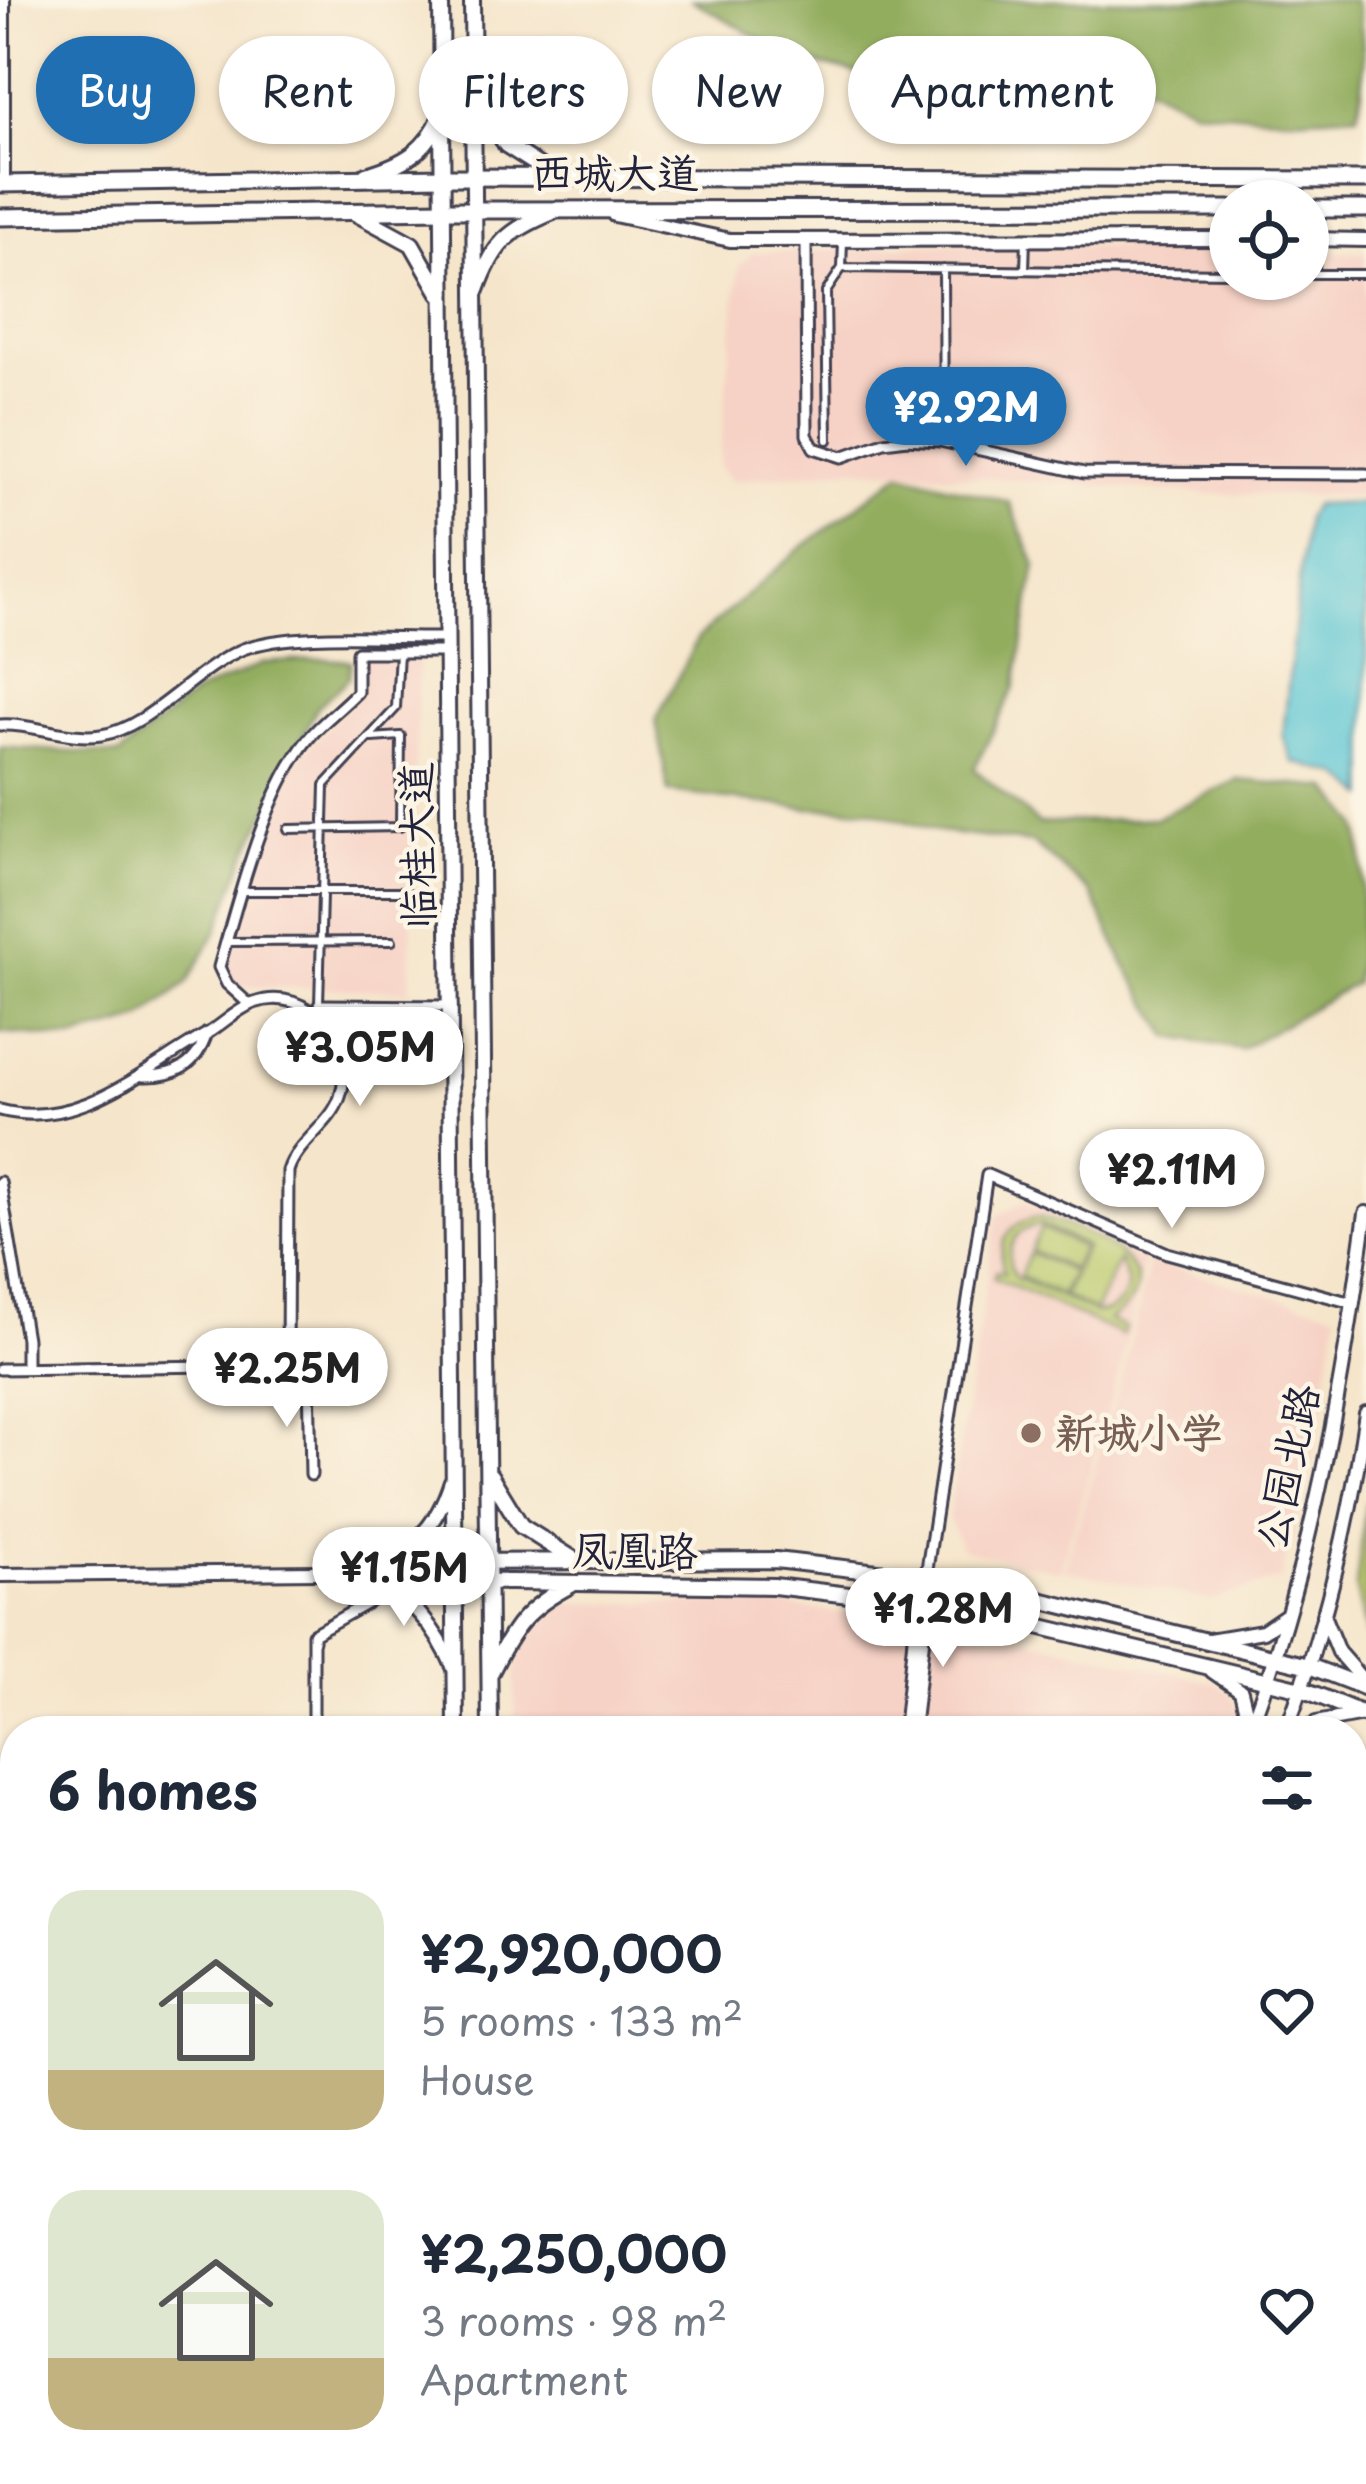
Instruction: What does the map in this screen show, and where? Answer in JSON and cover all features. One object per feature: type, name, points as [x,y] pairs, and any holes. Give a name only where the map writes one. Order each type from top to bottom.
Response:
[{"type":"highway","name":"西城大道","points":[[2,184],[445,177],[1366,180]]},
{"type":"highway","points":[[1329,208],[1366,208]]},
{"type":"highway","name":"西城大道","points":[[0,217],[475,209],[1209,209]]},
{"type":"main road","name":"临桂大道","points":[[442,0],[443,36]]},
{"type":"main road","name":"临桂大道","points":[[472,0],[473,36]]},
{"type":"main road","points":[[355,178],[416,156],[425,144]]},
{"type":"main road","name":"临桂大道","points":[[445,144],[456,1716]]},
{"type":"main road","name":"临桂大道","points":[[475,144],[473,301],[490,1716]]},
{"type":"main road","points":[[505,144],[562,180]]},
{"type":"main road","points":[[473,301],[492,251],[512,230],[562,209]]},
{"type":"main road","points":[[590,209],[730,240],[1209,239]]},
{"type":"main road","points":[[351,211],[412,244],[445,303]]},
{"type":"main road","points":[[1329,239],[1366,239]]},
{"type":"main road","name":"公园北路","points":[[1255,1716],[1325,1470],[1366,1213]]},
{"type":"main road","name":"公园北路","points":[[1292,1716],[1352,1512],[1366,1413]]},
{"type":"main road","points":[[370,1572],[435,1523],[455,1466]]},
{"type":"main road","points":[[488,1471],[521,1526],[577,1562]]},
{"type":"main road","name":"凤凰路","points":[[419,1571],[455,1562],[776,1560],[926,1576],[1309,1666],[1366,1686]]},
{"type":"main road","points":[[0,1575],[419,1571]]},
{"type":"main road","name":"凤凰路","points":[[419,1571],[455,1581],[774,1586],[966,1609],[1302,1689],[1365,1715]]},
{"type":"main road","points":[[370,1572],[424,1615],[456,1672]]},
{"type":"main road","points":[[489,1676],[510,1634],[529,1610],[574,1583]]},
{"type":"main road","points":[[1323,1614],[1337,1652],[1366,1686]]},
{"type":"main road","points":[[1206,1641],[1263,1631],[1286,1615]]},
{"type":"main road","points":[[1200,1664],[1241,1691],[1249,1716]]},
{"type":"street","points":[[2,184],[4,0]]},
{"type":"street","points":[[1025,270],[1026,238]]},
{"type":"street","points":[[806,241],[809,442],[821,452],[844,457],[899,439],[944,442],[1084,473],[1366,474]]},
{"type":"street","points":[[828,440],[826,292],[842,268],[843,242]]},
{"type":"street","points":[[842,268],[1209,273]]},
{"type":"street","points":[[944,269],[944,442]]},
{"type":"street","points":[[1329,274],[1366,274]]},
{"type":"street","points":[[0,725],[105,735],[130,726],[214,664],[244,649],[280,640],[448,645]]},
{"type":"street","points":[[250,1006],[219,967],[239,891],[302,747],[358,691],[357,652],[448,645]]},
{"type":"street","points":[[287,1365],[288,1171],[295,1155],[340,1100],[342,1082],[338,1048],[319,1011],[325,785],[396,708],[399,652]]},
{"type":"street","points":[[288,830],[400,827],[401,736],[368,738]]},
{"type":"street","points":[[239,891],[407,891]]},
{"type":"street","points":[[226,942],[392,941]]},
{"type":"street","points":[[0,1109],[58,1113],[142,1076],[250,1006],[267,1001],[319,1011],[452,1006]]},
{"type":"street","points":[[142,1076],[159,1077],[189,1065],[200,1054],[207,1033]]},
{"type":"street","points":[[926,1576],[987,1175],[1167,1253],[1352,1303]]},
{"type":"street","points":[[0,1182],[26,1339],[26,1368]]},
{"type":"street","points":[[0,1369],[287,1365],[309,1373],[311,1475]]},
{"type":"street","points":[[313,1716],[313,1634],[369,1602],[370,1572]]},
{"type":"street","points":[[906,1716],[922,1604]]},
{"type":"street","points":[[914,1716],[922,1604]]},
{"type":"shaded area","points":[[960,243],[1209,249],[1209,300],[1329,300],[1329,252],[1366,253],[1366,496],[1207,494],[854,468],[731,481],[719,466],[739,265],[753,253]]},
{"type":"shaded area","points":[[360,646],[419,646],[410,991],[231,986],[224,964],[290,772],[361,693]]},
{"type":"shaded area","name":"新城小学","points":[[1026,1201],[1145,1255],[1120,1371],[1060,1571],[963,1550],[948,1518],[997,1216]]},
{"type":"shaded area","points":[[1149,1261],[1337,1313],[1318,1428],[1281,1579],[1211,1600],[1064,1570],[1123,1375]]},
{"type":"shaded area","points":[[555,1603],[767,1603],[1035,1640],[1215,1683],[1229,1693],[1238,1716],[515,1716],[515,1673],[522,1636],[544,1607]]},
{"type":"green space","points":[[692,0],[1354,0],[1363,41],[1362,88],[1357,114],[1291,118],[1195,109],[1156,91],[1156,36],[848,36],[848,71],[824,65],[824,36],[755,36]]},
{"type":"green space","points":[[901,473],[1009,502],[1036,565],[1015,687],[974,769],[1039,824],[1156,818],[1238,780],[1328,788],[1358,827],[1362,903],[1355,983],[1241,1049],[1170,1037],[1125,965],[1091,893],[1033,843],[939,832],[868,809],[806,808],[668,792],[656,720],[698,638],[795,553]]},
{"type":"green space","points":[[351,661],[349,678],[317,707],[244,859],[218,929],[187,983],[140,1020],[72,1039],[0,1032],[0,747],[119,755],[196,693],[264,663]]},
{"type":"green space","points":[[1039,1217],[1079,1231],[1119,1254],[1132,1269],[1137,1285],[1130,1302],[1109,1320],[1125,1328],[1122,1335],[994,1278],[997,1271],[1004,1273],[1002,1253],[1007,1236]],"holes":[[[1042,1225],[1086,1246],[1064,1296],[1095,1311],[1119,1260],[1128,1283],[1121,1300],[1108,1311],[1095,1313],[1015,1277],[1011,1268],[1013,1243],[1032,1227]]]},
{"type":"green space","points":[[1041,1228],[1082,1247],[1072,1269],[1031,1250]]},
{"type":"green space","points":[[1030,1253],[1072,1272],[1061,1295],[1020,1276]]},
{"type":"green space","points":[[1366,1502],[1366,1635],[1356,1588]]},
{"type":"water","points":[[1366,503],[1366,796],[1340,775],[1293,762],[1283,735],[1306,516],[1314,505]]},
{"type":"place","name":"新城小学","points":[[1031,1433]]}]
